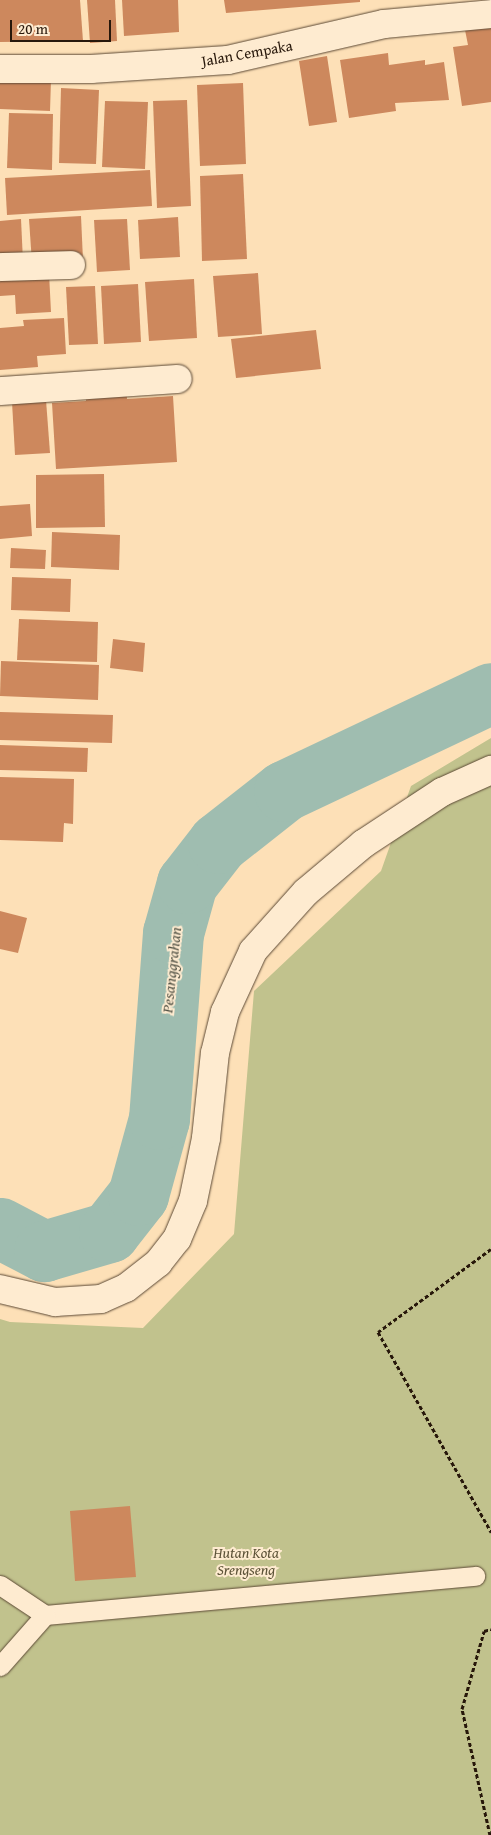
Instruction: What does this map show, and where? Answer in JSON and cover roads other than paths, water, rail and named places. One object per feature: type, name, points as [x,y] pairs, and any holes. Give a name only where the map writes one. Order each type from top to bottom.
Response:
[{"type":"street","name":"Jalan Cempaka","points":[[0,68],[91,69],[228,60],[383,12],[491,14]]},
{"type":"street","points":[[0,267],[71,265]]},
{"type":"street","points":[[0,391],[178,379]]},
{"type":"street","points":[[0,1289],[55,1302],[101,1299],[126,1288],[158,1263],[177,1239],[193,1201],[206,1138],[215,1054],[225,1012],[253,951],[306,892],[362,844],[442,792],[491,770]]},
{"type":"lane","points":[[0,1585],[45,1615],[475,1576]]},
{"type":"lane","points":[[0,1666],[45,1615]]},
{"type":"waterway","name":"Pesanggrahan","points":[[0,1228],[44,1251],[109,1232],[138,1195],[159,1119],[173,933],[187,883],[218,843],[284,791],[491,693]]},
{"type":"park label","name":"Hutan Kota Srengseng","points":[[246,1560]]}]
